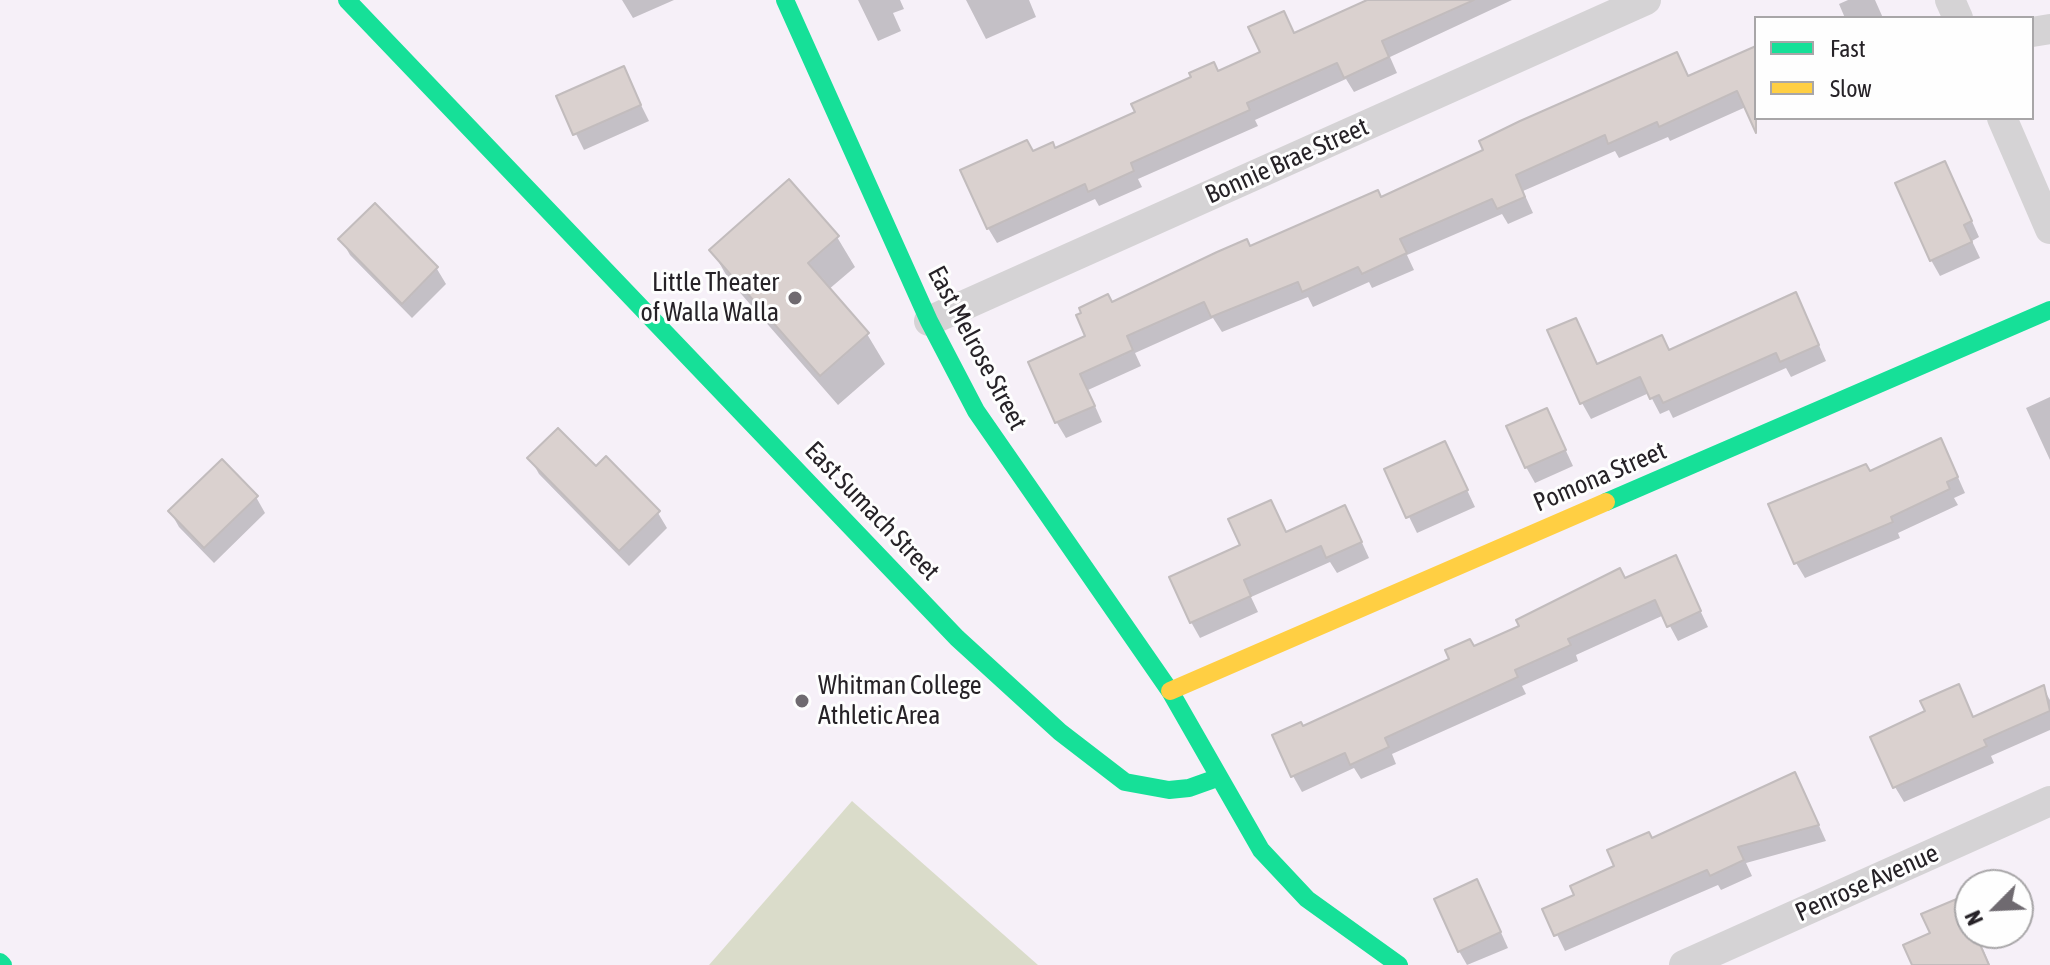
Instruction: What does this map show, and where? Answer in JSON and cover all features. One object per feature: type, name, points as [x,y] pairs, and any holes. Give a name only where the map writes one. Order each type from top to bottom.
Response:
[{"type":"street","name":"East Sumach Street","points":[[347,0],[957,638],[1060,732],[1125,782],[1169,790],[1189,788],[1217,778]]},
{"type":"street","name":"East Melrose Street","points":[[785,0],[929,321],[976,411],[1170,691],[1217,778]]},
{"type":"street","name":"Bonnie Brae Street","points":[[929,321],[1646,0]]},
{"type":"street","points":[[2003,120],[2050,229]]},
{"type":"street","name":"Pomona Street","points":[[1170,691],[2050,310]]},
{"type":"street","points":[[1217,778],[1261,850],[1307,899],[1399,965]]},
{"type":"street","name":"Penrose Avenue","points":[[1684,965],[2050,801]]},
{"type":"green space","points":[[852,801],[1038,965],[709,965]]},
{"type":"building","points":[[1367,0],[1474,0],[1382,41],[1389,57],[1344,78],[1337,63],[1247,103],[1250,110],[1131,163],[1134,171],[1088,192],[1085,184],[987,229],[960,170],[1027,140],[1033,151],[1053,142],[1055,148],[1135,112],[1131,104],[1191,77],[1189,73],[1214,62],[1218,71],[1260,52],[1248,27],[1284,11],[1294,33]]},
{"type":"building","points":[[1754,47],[1756,133],[1737,91],[1659,127],[1657,122],[1608,144],[1605,135],[1516,175],[1525,197],[1497,209],[1492,199],[1400,239],[1407,253],[1362,274],[1358,267],[1302,292],[1298,282],[1211,317],[1204,302],[1127,336],[1133,350],[1080,374],[1095,406],[1055,423],[1028,362],[1085,336],[1076,315],[1081,313],[1079,308],[1108,294],[1112,302],[1247,239],[1250,246],[1378,190],[1381,197],[1483,150],[1479,141],[1677,52],[1688,76]]},
{"type":"building","points":[[624,66],[641,105],[573,135],[556,96]]},
{"type":"building","points":[[1945,161],[1972,221],[1964,225],[1972,242],[1930,261],[1895,183]]},
{"type":"building","name":"Little Theater of Walla Walla","points":[[789,179],[839,236],[808,263],[869,333],[820,376],[709,250]]},
{"type":"building","points":[[375,203],[438,267],[402,304],[338,239]]},
{"type":"building","points":[[1796,292],[1819,345],[1780,362],[1776,353],[1663,403],[1659,395],[1650,399],[1640,377],[1580,404],[1547,330],[1576,318],[1597,364],[1662,335],[1669,350]]},
{"type":"building","points":[[1547,408],[1566,450],[1525,468],[1506,426]]},
{"type":"building","points":[[558,428],[596,466],[606,456],[660,511],[619,551],[527,458]]},
{"type":"building","points":[[1941,438],[1958,477],[1947,482],[1950,489],[1891,517],[1893,522],[1794,564],[1768,504],[1866,464],[1870,471]]},
{"type":"building","points":[[1445,441],[1468,490],[1406,518],[1384,469]]},
{"type":"building","points":[[222,459],[258,496],[204,548],[168,511]]},
{"type":"building","points":[[1271,500],[1286,532],[1345,505],[1362,542],[1326,558],[1321,546],[1244,580],[1251,596],[1190,623],[1169,577],[1240,545],[1228,519]]},
{"type":"building","points":[[1676,555],[1701,611],[1667,627],[1655,600],[1568,639],[1571,645],[1515,670],[1518,677],[1385,738],[1389,747],[1350,765],[1345,753],[1291,777],[1272,735],[1301,722],[1303,726],[1449,659],[1445,650],[1470,639],[1474,646],[1519,626],[1516,620],[1620,568],[1625,578]]},
{"type":"building","points":[[1959,684],[1973,717],[2044,685],[2050,711],[1984,740],[1987,746],[1893,788],[1870,737],[1925,711],[1920,701]]},
{"type":"building","points":[[1795,772],[1819,825],[1738,847],[1744,860],[1710,876],[1707,870],[1554,936],[1542,909],[1574,895],[1570,886],[1614,866],[1607,850],[1649,832],[1652,838]]},
{"type":"building","points":[[1477,879],[1501,932],[1458,952],[1434,899]]},
{"type":"building","points":[[1954,900],[1954,949],[1982,949],[1989,965],[1912,965],[1903,945],[1930,933],[1921,914]]},
{"type":"traffic: fast","points":[[347,0],[957,638],[1060,732],[1125,782],[1169,790],[1189,788],[1217,778]]},
{"type":"traffic: fast","points":[[785,0],[929,321],[976,411],[1170,691],[1261,850],[1307,899],[1399,965]]},
{"type":"traffic: fast","points":[[1606,502],[2050,310]]},
{"type":"traffic: fast","points":[[0,962],[3,965]]},
{"type":"traffic: slow","points":[[1170,691],[1606,502]]},
{"type":"place","name":"Little Theater of Walla Walla","points":[[795,298]]},
{"type":"place","name":"Whitman College Athletic Area","points":[[802,701]]}]
